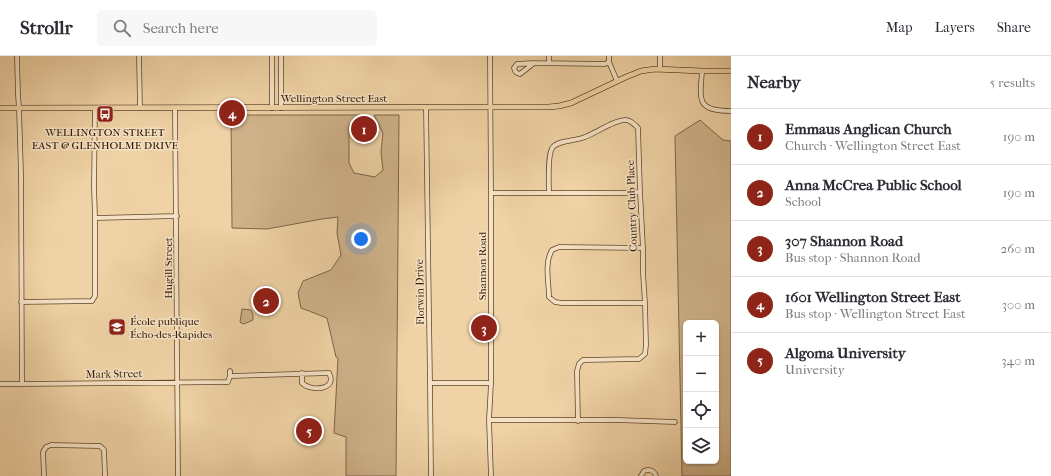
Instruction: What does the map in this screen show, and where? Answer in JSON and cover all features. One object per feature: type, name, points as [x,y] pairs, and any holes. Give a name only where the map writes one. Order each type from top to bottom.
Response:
[{"type":"main road","name":"Wellington Street East","points":[[0,108],[549,107],[571,103],[641,71],[654,69],[731,71]]},
{"type":"street","points":[[17,56],[21,174],[22,384]]},
{"type":"street","points":[[139,56],[140,108]]},
{"type":"street","points":[[272,56],[272,108]]},
{"type":"street","points":[[281,56],[281,108]]},
{"type":"street","name":"Shannon Road","points":[[490,56],[491,476]]},
{"type":"street","points":[[549,56],[549,63]]},
{"type":"street","points":[[609,56],[609,62],[617,81]]},
{"type":"street","points":[[660,56],[660,69]]},
{"type":"street","points":[[534,63],[606,64],[609,62]]},
{"type":"street","points":[[702,71],[700,93],[702,101],[708,108],[718,111],[731,111]]},
{"type":"street","points":[[21,302],[92,300],[95,296],[95,108]]},
{"type":"street","name":"Hugill Street","points":[[175,108],[178,476]]},
{"type":"street","name":"Florwin Drive","points":[[426,108],[430,476]]},
{"type":"street","name":"Country Club Place","points":[[550,193],[550,155],[552,148],[557,144],[585,138],[616,122],[626,120],[633,122],[638,128],[645,303],[645,354],[639,359],[583,360],[579,364],[577,371],[578,421]]},
{"type":"street","points":[[491,193],[640,192]]},
{"type":"street","points":[[95,218],[177,216]]},
{"type":"street","points":[[643,248],[560,247],[552,250],[549,255],[548,270],[549,298],[555,302],[562,303],[645,303]]},
{"type":"street","points":[[230,371],[230,376],[302,373],[328,373],[330,375],[330,381],[327,386],[323,388],[307,387],[302,383],[302,373]]},
{"type":"street","name":"Mark Street","points":[[0,384],[228,382],[230,376]]},
{"type":"street","points":[[430,383],[491,383]]},
{"type":"street","points":[[490,420],[617,420],[675,422]]},
{"type":"street","points":[[44,476],[43,452],[46,447],[51,445],[100,446],[104,450],[105,476]]},
{"type":"street","points":[[641,476],[644,471],[649,470],[654,472],[656,476]]},
{"type":"shaded area","points":[[231,115],[360,115],[349,125],[349,163],[354,173],[375,177],[383,170],[381,152],[383,133],[374,115],[399,115],[396,476],[346,476],[346,437],[334,433],[338,358],[336,357],[327,318],[301,308],[298,293],[303,281],[331,270],[341,255],[337,233],[338,217],[267,229],[232,228]]},
{"type":"shaded area","points":[[700,120],[723,140],[731,141],[731,476],[682,476],[675,136]]},
{"type":"shaded area","points":[[242,309],[251,310],[253,320],[244,324],[240,322]]},
{"type":"place","name":"1601 Wellington Street East","points":[[232,113]]},
{"type":"place","name":"WELLINGTON STREET EAST @ GLENHOLME DRIVE","points":[[105,114]]},
{"type":"place","name":"Emmaus Anglican Church","points":[[364,129]]},
{"type":"place","name":"Anna McCrea Public School","points":[[266,301]]},
{"type":"place","name":"École publique Écho-des-Rapides","points":[[117,327]]},
{"type":"place","name":"307 Shannon Road","points":[[484,328]]},
{"type":"place","name":"Algoma University","points":[[309,431]]}]
